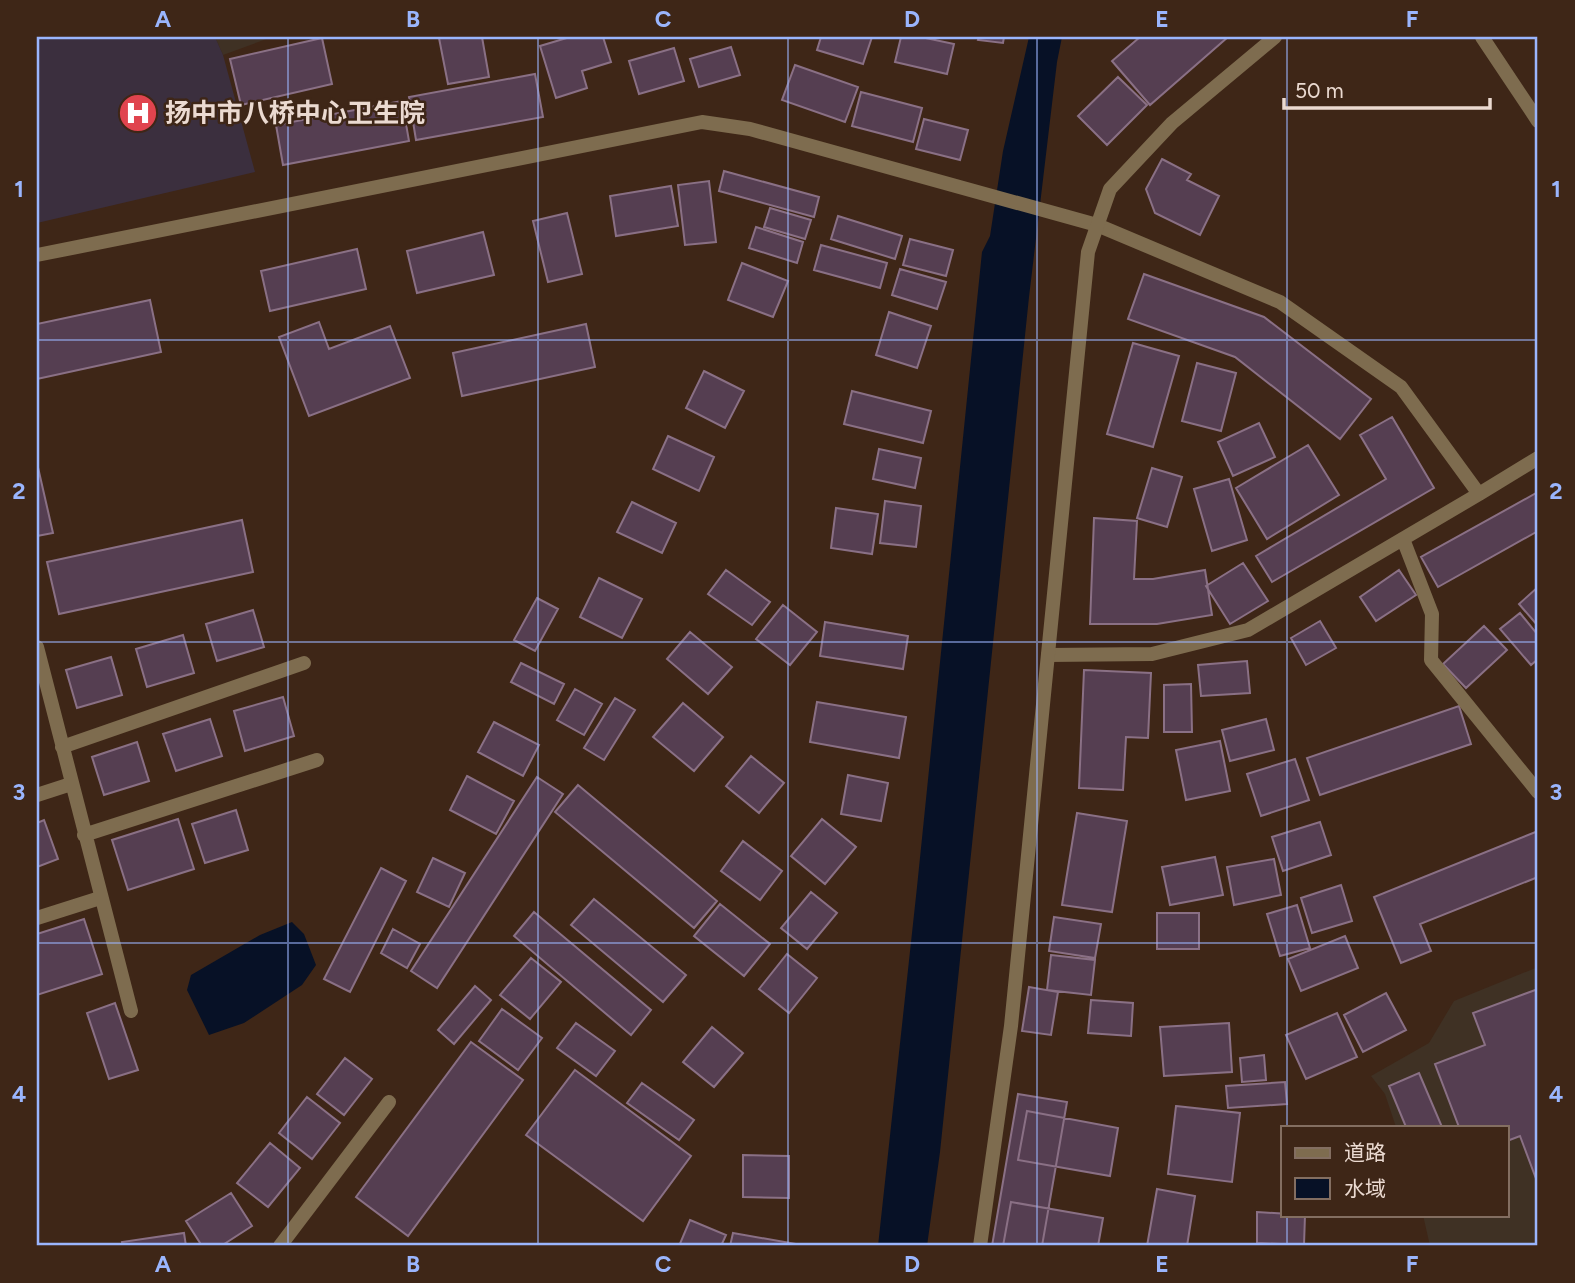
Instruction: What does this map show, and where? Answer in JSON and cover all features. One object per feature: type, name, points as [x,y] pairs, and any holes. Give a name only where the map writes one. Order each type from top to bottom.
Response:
[{"type":"street","points":[[980,1246],[1011,1026],[1088,252],[1110,189],[1163,133],[1275,37]]},
{"type":"street","points":[[1482,37],[1538,121]]},
{"type":"street","points":[[37,255],[702,122],[750,130],[1097,225],[1280,302],[1401,387],[1479,494]]},
{"type":"street","points":[[1048,655],[1152,654],[1248,630],[1538,458]]},
{"type":"street","points":[[1403,539],[1432,614],[1431,660],[1538,792]]},
{"type":"street","points":[[37,647],[131,1011]]},
{"type":"street","points":[[62,747],[304,663]]},
{"type":"street","points":[[84,835],[317,760]]},
{"type":"street","points":[[37,795],[71,784]]},
{"type":"street","points":[[37,918],[100,898]]},
{"type":"street","points":[[280,1246],[389,1102]]},
{"type":"shaded area","name":"扬中市八桥中心卫生院","points":[[37,37],[215,37],[223,55],[255,172],[37,223]]},
{"type":"shaded area","points":[[215,37],[272,37],[223,55]]},
{"type":"shaded area","points":[[1538,967],[1538,1246],[1430,1246],[1423,1216],[1508,1216],[1508,1126],[1396,1126],[1385,1094],[1371,1076],[1429,1043],[1454,1001]]},
{"type":"water","points":[[1029,37],[1062,37],[1029,297],[940,1152],[927,1246],[878,1246],[982,252],[990,236],[1003,151]]},
{"type":"water","points":[[292,922],[304,934],[316,965],[302,985],[244,1023],[209,1035],[187,990],[191,975],[260,935]]},
{"type":"building","points":[[482,37],[489,77],[448,84],[439,38]]},
{"type":"building","points":[[570,37],[603,37],[611,62],[582,71],[587,88],[556,98],[540,46]]},
{"type":"building","points":[[821,37],[872,37],[863,64],[817,50]]},
{"type":"building","points":[[901,37],[921,37],[954,44],[947,74],[895,62]]},
{"type":"building","points":[[979,37],[1004,37],[1003,43],[978,40]]},
{"type":"building","points":[[1140,37],[1228,37],[1150,105],[1112,61]]},
{"type":"building","points":[[322,38],[332,84],[241,105],[230,59]]},
{"type":"building","points":[[731,47],[740,75],[699,87],[690,59]]},
{"type":"building","points":[[674,48],[684,81],[639,94],[629,61]]},
{"type":"building","points":[[795,65],[858,87],[845,122],[782,100]]},
{"type":"building","points":[[535,74],[543,117],[416,140],[409,97]]},
{"type":"building","points":[[1118,77],[1147,105],[1107,145],[1078,116]]},
{"type":"building","points":[[861,92],[922,108],[913,142],[852,126]]},
{"type":"building","points":[[402,101],[409,141],[283,165],[276,125]]},
{"type":"building","points":[[924,119],[968,130],[960,160],[916,149]]},
{"type":"building","points":[[1162,159],[1191,174],[1187,180],[1219,196],[1200,235],[1155,213],[1146,189]]},
{"type":"building","points":[[724,171],[819,197],[814,217],[719,191]]},
{"type":"building","points":[[709,181],[716,242],[685,245],[678,185]]},
{"type":"building","points":[[671,186],[678,226],[616,236],[610,196]]},
{"type":"building","points":[[770,208],[811,220],[805,239],[764,227]]},
{"type":"building","points":[[567,213],[582,274],[548,282],[533,221]]},
{"type":"building","points":[[838,216],[902,236],[895,259],[831,239]]},
{"type":"building","points":[[756,227],[803,242],[797,263],[749,248]]},
{"type":"building","points":[[483,232],[494,275],[417,293],[407,251]]},
{"type":"building","points":[[910,239],[953,250],[946,276],[903,265]]},
{"type":"building","points":[[821,245],[887,263],[880,288],[814,270]]},
{"type":"building","points":[[357,249],[366,289],[270,311],[261,271]]},
{"type":"building","points":[[742,263],[788,281],[773,317],[728,300]]},
{"type":"building","points":[[900,269],[946,282],[937,309],[892,295]]},
{"type":"building","points":[[1144,274],[1264,317],[1371,399],[1340,439],[1235,357],[1128,319]]},
{"type":"building","points":[[150,300],[161,352],[37,379],[37,324]]},
{"type":"building","points":[[889,312],[931,326],[917,368],[876,355]]},
{"type":"building","points":[[319,322],[329,349],[390,326],[410,378],[309,416],[279,337]]},
{"type":"building","points":[[586,324],[595,367],[462,396],[453,353]]},
{"type":"building","points":[[1133,343],[1179,356],[1153,447],[1107,434]]},
{"type":"building","points":[[1197,363],[1236,373],[1221,431],[1182,421]]},
{"type":"building","points":[[704,371],[744,391],[725,428],[686,408]]},
{"type":"building","points":[[852,391],[931,411],[923,443],[844,424]]},
{"type":"building","points":[[1392,417],[1434,488],[1272,582],[1256,556],[1386,479],[1360,435]]},
{"type":"building","points":[[1259,423],[1275,457],[1233,476],[1218,442]]},
{"type":"building","points":[[668,436],[714,457],[699,491],[653,469]]},
{"type":"building","points":[[1308,445],[1339,495],[1267,539],[1236,488]]},
{"type":"building","points":[[879,449],[921,458],[915,488],[873,479]]},
{"type":"building","points":[[37,463],[53,533],[37,536]]},
{"type":"building","points":[[1152,468],[1182,477],[1167,527],[1137,518]]},
{"type":"building","points":[[1229,479],[1247,540],[1212,551],[1194,489]]},
{"type":"building","points":[[1538,492],[1538,531],[1438,587],[1421,557]]},
{"type":"building","points":[[885,501],[921,506],[916,547],[880,543]]},
{"type":"building","points":[[632,502],[676,523],[662,553],[617,532]]},
{"type":"building","points":[[836,508],[878,514],[872,554],[831,548]]},
{"type":"building","points":[[1094,518],[1137,521],[1134,579],[1153,579],[1205,570],[1212,615],[1157,624],[1090,624]]},
{"type":"building","points":[[242,520],[253,572],[59,614],[47,562]]},
{"type":"building","points":[[1243,563],[1268,601],[1230,624],[1206,586]]},
{"type":"building","points":[[726,570],[770,602],[752,625],[708,594]]},
{"type":"building","points":[[1399,570],[1416,595],[1376,621],[1360,597]]},
{"type":"building","points":[[599,578],[642,599],[622,638],[580,617]]},
{"type":"building","points":[[1538,587],[1538,626],[1519,604]]},
{"type":"building","points":[[537,598],[558,609],[535,651],[514,640]]},
{"type":"building","points":[[783,605],[817,632],[790,665],[756,639]]},
{"type":"building","points":[[253,610],[264,647],[217,661],[206,624]]},
{"type":"building","points":[[1520,613],[1538,635],[1538,659],[1531,665],[1500,629]]},
{"type":"building","points":[[1320,621],[1336,648],[1306,665],[1291,638]]},
{"type":"building","points":[[825,622],[908,636],[903,669],[820,656]]},
{"type":"building","points":[[1484,626],[1507,650],[1466,688],[1443,664]]},
{"type":"building","points":[[690,632],[732,667],[708,694],[667,659]]},
{"type":"building","points":[[183,635],[194,673],[147,687],[136,649]]},
{"type":"building","points":[[111,657],[122,695],[77,708],[66,670]]},
{"type":"building","points":[[1247,661],[1250,693],[1201,696],[1198,665]]},
{"type":"building","points":[[521,663],[564,684],[554,704],[511,682]]},
{"type":"building","points":[[1084,670],[1151,673],[1148,738],[1126,737],[1123,790],[1079,788]]},
{"type":"building","points":[[1191,684],[1192,732],[1164,732],[1164,685]]},
{"type":"building","points":[[575,689],[602,704],[584,735],[557,720]]},
{"type":"building","points":[[283,697],[294,736],[245,751],[234,711]]},
{"type":"building","points":[[615,698],[635,710],[604,760],[584,748]]},
{"type":"building","points":[[817,702],[906,717],[899,758],[810,742]]},
{"type":"building","points":[[683,703],[723,737],[694,771],[653,737]]},
{"type":"building","points":[[1459,706],[1471,744],[1320,795],[1307,758]]},
{"type":"building","points":[[210,719],[222,756],[176,771],[163,734]]},
{"type":"building","points":[[1266,719],[1274,750],[1230,761],[1222,730]]},
{"type":"building","points":[[494,722],[539,745],[523,776],[478,752]]},
{"type":"building","points":[[1220,741],[1230,791],[1186,800],[1176,750]]},
{"type":"building","points":[[137,742],[149,781],[104,795],[92,757]]},
{"type":"building","points":[[751,756],[784,783],[759,813],[726,786]]},
{"type":"building","points":[[1295,759],[1309,800],[1261,816],[1247,774]]},
{"type":"building","points":[[848,775],[888,783],[881,821],[841,814]]},
{"type":"building","points":[[467,776],[514,801],[496,834],[450,810]]},
{"type":"building","points":[[537,777],[563,794],[437,988],[411,971]]},
{"type":"building","points":[[578,785],[717,901],[694,928],[555,812]]},
{"type":"building","points":[[236,810],[248,850],[205,863],[192,824]]},
{"type":"building","points":[[1077,813],[1127,821],[1112,912],[1062,905]]},
{"type":"building","points":[[178,819],[194,869],[128,890],[112,840]]},
{"type":"building","points":[[822,819],[856,847],[825,884],[791,856]]},
{"type":"building","points":[[44,820],[58,859],[37,867],[37,823]]},
{"type":"building","points":[[1320,822],[1331,855],[1283,871],[1272,837]]},
{"type":"building","points":[[1538,831],[1538,877],[1420,924],[1431,951],[1401,963],[1374,897]]},
{"type":"building","points":[[743,841],[782,871],[760,900],[721,871]]},
{"type":"building","points":[[1215,857],[1223,895],[1170,905],[1162,867]]},
{"type":"building","points":[[433,858],[465,873],[449,907],[417,892]]},
{"type":"building","points":[[1274,859],[1281,895],[1234,905],[1227,867]]},
{"type":"building","points":[[381,868],[406,881],[350,992],[324,979]]},
{"type":"building","points":[[1341,885],[1352,921],[1312,933],[1301,898]]},
{"type":"building","points":[[811,892],[837,913],[807,949],[781,928]]},
{"type":"building","points":[[594,899],[686,975],[663,1002],[571,925]]},
{"type":"building","points":[[720,904],[770,944],[744,976],[694,936]]},
{"type":"building","points":[[1297,905],[1310,948],[1280,956],[1267,914]]},
{"type":"building","points":[[534,912],[651,1010],[631,1035],[514,936]]},
{"type":"building","points":[[1157,913],[1199,913],[1199,949],[1157,949]]},
{"type":"building","points":[[1054,917],[1101,924],[1095,958],[1049,951]]},
{"type":"building","points":[[84,919],[102,974],[37,995],[37,934]]},
{"type":"building","points":[[393,929],[420,944],[407,968],[381,953]]},
{"type":"building","points":[[1345,936],[1358,968],[1301,991],[1288,959]]},
{"type":"building","points":[[787,954],[817,978],[789,1013],[759,989]]},
{"type":"building","points":[[1051,955],[1095,960],[1091,995],[1047,990]]},
{"type":"building","points":[[531,958],[561,982],[530,1019],[500,995]]},
{"type":"building","points":[[475,986],[491,1000],[454,1044],[438,1030]]},
{"type":"building","points":[[1029,987],[1058,992],[1051,1035],[1022,1031]]},
{"type":"building","points":[[1538,989],[1538,1184],[1520,1136],[1508,1141],[1508,1126],[1459,1126],[1435,1064],[1485,1045],[1473,1013]]},
{"type":"building","points":[[1386,993],[1406,1030],[1363,1052],[1344,1015]]},
{"type":"building","points":[[1091,1000],[1133,1003],[1131,1036],[1088,1033]]},
{"type":"building","points":[[115,1003],[138,1070],[109,1079],[87,1013]]},
{"type":"building","points":[[502,1009],[542,1038],[518,1070],[479,1041]]},
{"type":"building","points":[[1337,1013],[1357,1057],[1306,1079],[1286,1035]]},
{"type":"building","points":[[576,1023],[615,1051],[596,1076],[557,1048]]},
{"type":"building","points":[[1229,1023],[1232,1072],[1164,1076],[1160,1027]]},
{"type":"building","points":[[712,1027],[743,1053],[714,1087],[683,1062]]},
{"type":"building","points":[[471,1042],[523,1080],[408,1236],[356,1197]]},
{"type":"building","points":[[1264,1055],[1266,1080],[1242,1082],[1240,1058]]},
{"type":"building","points":[[345,1058],[372,1079],[344,1115],[317,1094]]},
{"type":"building","points":[[575,1070],[691,1156],[643,1221],[526,1135]]},
{"type":"building","points":[[1419,1073],[1442,1126],[1406,1126],[1389,1086]]},
{"type":"building","points":[[1285,1082],[1287,1104],[1228,1108],[1226,1086]]},
{"type":"building","points":[[642,1083],[694,1120],[679,1140],[627,1103]]},
{"type":"building","points":[[1018,1094],[1067,1102],[1042,1246],[992,1246]]},
{"type":"building","points":[[307,1097],[340,1123],[312,1159],[279,1133]]},
{"type":"building","points":[[1176,1106],[1240,1113],[1232,1182],[1168,1174]]},
{"type":"building","points":[[1027,1111],[1118,1128],[1110,1176],[1018,1160]]},
{"type":"building","points":[[270,1143],[300,1168],[268,1207],[237,1183]]},
{"type":"building","points":[[743,1155],[789,1156],[789,1198],[743,1197]]},
{"type":"building","points":[[1157,1189],[1195,1196],[1187,1246],[1147,1246]]},
{"type":"building","points":[[231,1193],[252,1226],[221,1246],[202,1246],[186,1221]]},
{"type":"building","points":[[1011,1202],[1103,1218],[1098,1246],[1003,1246]]},
{"type":"building","points":[[1257,1212],[1305,1216],[1304,1245],[1257,1243]]},
{"type":"building","points":[[690,1220],[726,1235],[721,1246],[679,1246]]},
{"type":"building","points":[[184,1233],[186,1246],[123,1246],[122,1242]]},
{"type":"building","points":[[733,1233],[796,1244],[730,1246]]},
{"type":"place","name":"扬中市八桥中心卫生院","points":[[138,113]]}]
